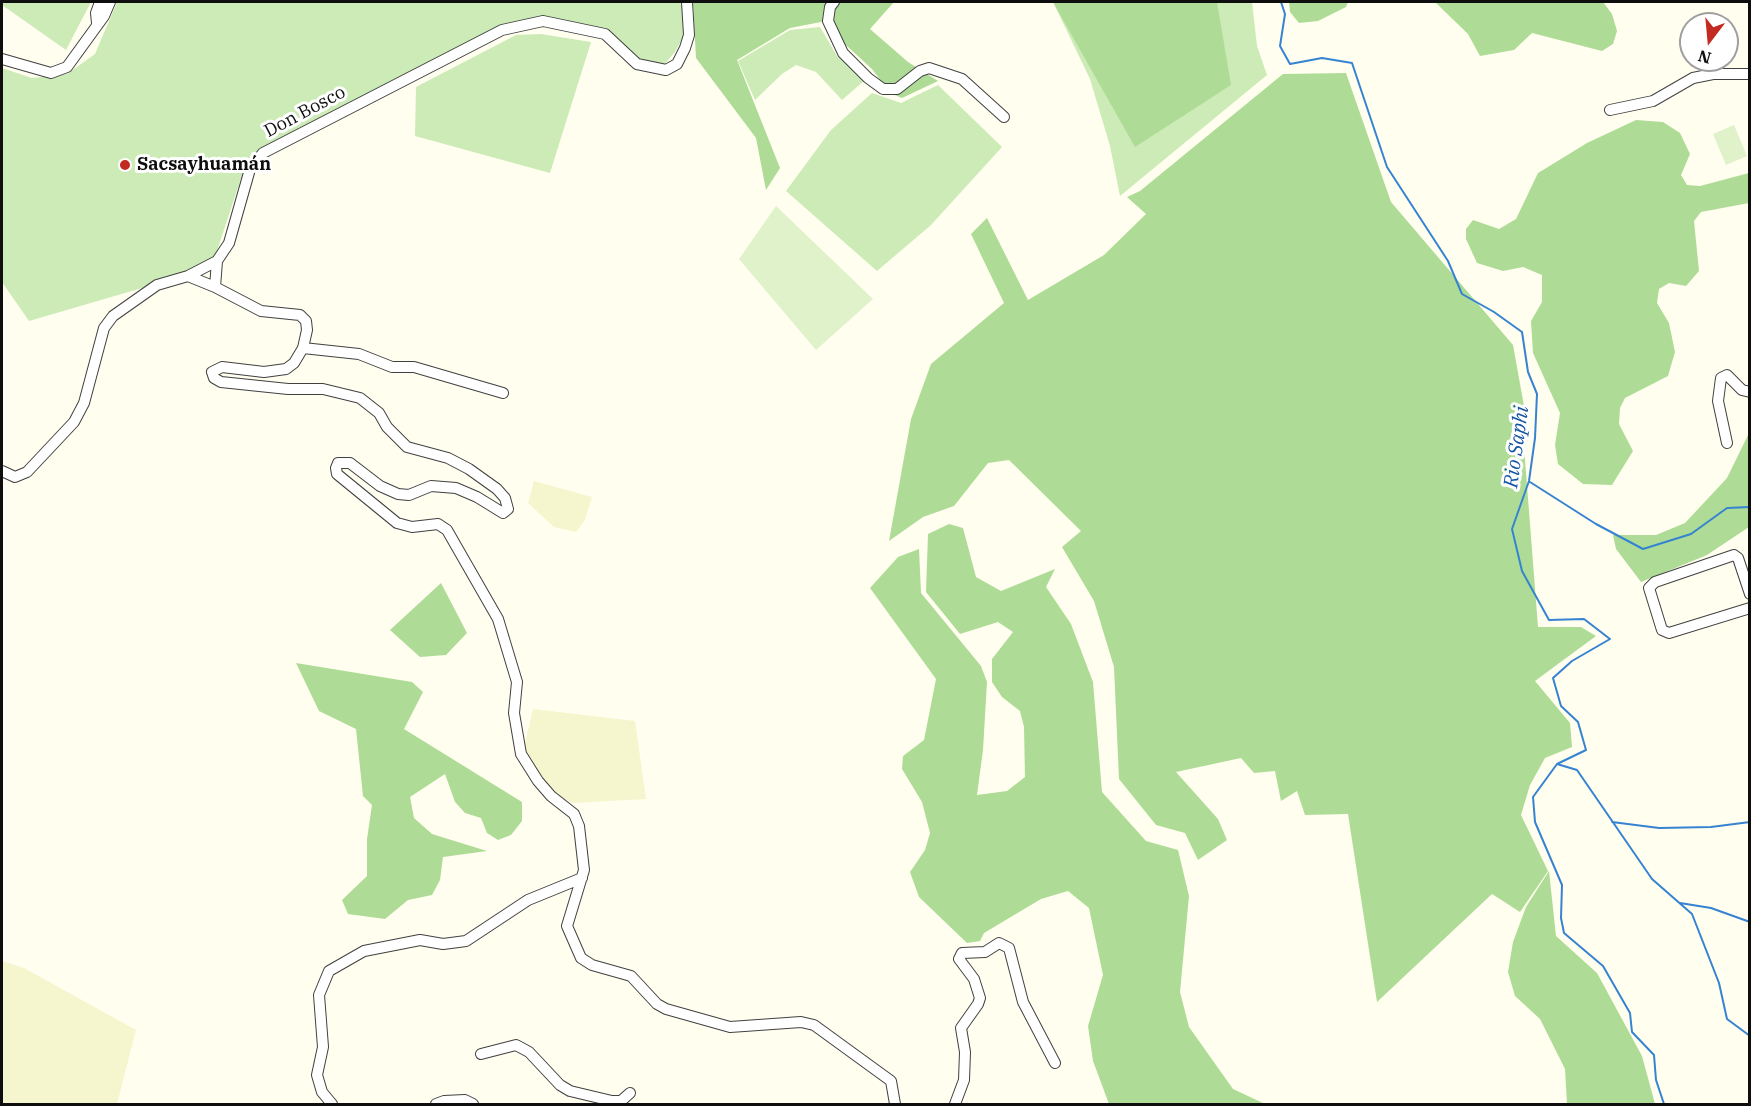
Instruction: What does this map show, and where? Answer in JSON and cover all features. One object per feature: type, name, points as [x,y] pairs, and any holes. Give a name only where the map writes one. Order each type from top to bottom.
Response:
[{"type":"street","points":[[97,23],[96,13],[100,2]]},
{"type":"street","points":[[2,59],[51,73],[67,67],[104,16],[110,2]]},
{"type":"street","name":"Don Bosco","points":[[217,261],[229,243],[250,169],[272,147],[502,30],[543,21],[605,34],[637,64],[666,70],[677,64],[685,48],[689,35],[687,2]]},
{"type":"street","points":[[834,2],[830,7],[828,21],[843,53],[868,78],[883,89],[897,89],[920,71],[929,68],[962,79],[1004,117]]},
{"type":"street","points":[[1610,110],[1653,101],[1693,78],[1713,74],[1749,74]]},
{"type":"street","points":[[2,471],[15,477],[27,472],[57,444],[74,422],[84,403],[104,327],[113,316],[157,285],[188,276],[217,261]]},
{"type":"street","points":[[215,288],[217,261]]},
{"type":"street","points":[[188,276],[261,311],[300,315],[306,321],[307,330],[303,348],[294,363],[286,369],[264,372],[222,367],[212,372],[214,378],[221,382],[288,389],[323,389],[360,398],[380,413],[391,433],[407,447],[448,458],[469,469],[497,489],[505,498],[508,509],[502,513],[477,497],[456,488],[431,486],[409,495],[398,494],[380,486],[350,463],[338,464],[336,468],[337,474],[397,523],[412,527],[438,524],[447,530],[498,619],[511,654],[517,682],[514,713],[522,753],[538,781],[551,796],[574,814],[579,826],[584,864],[567,926],[577,952],[585,961],[631,976],[666,1009],[730,1027],[801,1023],[814,1025],[891,1081],[895,1104]]},
{"type":"street","points":[[303,348],[359,354],[392,368],[414,367],[503,393]]},
{"type":"street","points":[[1727,443],[1718,401],[1721,378],[1727,375],[1742,390],[1749,392]]},
{"type":"street","points":[[1749,594],[1738,558],[1734,555],[1655,582],[1649,588],[1662,630],[1669,633],[1749,608]]},
{"type":"street","points":[[332,1104],[322,1092],[317,1075],[323,1047],[319,995],[329,971],[364,951],[420,940],[443,944],[466,941],[528,900],[582,878]]},
{"type":"street","points":[[955,1104],[964,1080],[965,1052],[961,1028],[980,998],[974,979],[959,959],[962,953],[985,952],[999,943],[1009,948],[1023,1002],[1055,1063]]},
{"type":"street","points":[[481,1054],[510,1046],[523,1047],[560,1085],[570,1091],[612,1101],[621,1101],[630,1093]]},
{"type":"street","points":[[570,1091],[573,1104]]},
{"type":"street","points":[[436,1104],[444,1101],[465,1100],[473,1104]]},
{"type":"green space","points":[[2,2],[91,2],[66,50],[2,5]]},
{"type":"green space","name":"Sacsayhuamán","points":[[117,2],[681,2],[685,34],[675,52],[662,67],[624,53],[591,30],[543,20],[502,29],[253,154],[242,175],[215,257],[190,274],[29,321],[2,282],[2,68],[32,78],[67,74],[95,54]]},
{"type":"green space","points":[[693,2],[894,2],[870,29],[908,62],[938,81],[902,98],[890,93],[872,69],[847,46],[835,41],[826,21],[790,28],[737,60],[780,168],[766,190],[756,138],[696,58]]},
{"type":"green space","points":[[1053,2],[1252,2],[1257,46],[1267,75],[1120,196],[1110,146],[1090,79]]},
{"type":"green space","points":[[1053,2],[1217,2],[1231,85],[1135,147]]},
{"type":"green space","points":[[1289,2],[1348,2],[1346,7],[1318,21],[1299,23],[1290,12]]},
{"type":"green space","points":[[1435,2],[1603,2],[1612,14],[1617,31],[1613,44],[1602,51],[1532,33],[1514,50],[1480,56],[1468,34]]},
{"type":"green space","points":[[820,27],[837,56],[865,80],[842,100],[816,72],[796,65],[782,74],[755,100],[738,61],[790,30]]},
{"type":"green space","points":[[541,34],[591,42],[550,173],[415,136],[416,87],[516,35]]},
{"type":"green space","points":[[1346,73],[1391,202],[1513,345],[1524,406],[1523,434],[1538,627],[1581,627],[1596,636],[1535,681],[1570,723],[1572,747],[1545,758],[1530,785],[1521,815],[1548,871],[1520,912],[1492,894],[1377,1002],[1348,814],[1305,815],[1297,791],[1281,801],[1275,771],[1254,773],[1241,758],[1176,772],[1218,819],[1227,840],[1198,860],[1185,833],[1156,825],[1119,779],[1114,667],[1094,601],[1062,547],[1081,531],[1009,460],[988,463],[954,506],[923,517],[889,541],[911,419],[931,364],[1004,303],[971,234],[987,218],[1028,300],[1104,255],[1146,214],[1127,197],[1140,191],[1283,74]]},
{"type":"green space","points":[[938,85],[1002,147],[931,225],[877,271],[786,191],[831,130],[872,93],[901,103]]},
{"type":"green space","points":[[1636,120],[1663,122],[1680,133],[1690,154],[1681,175],[1687,185],[1700,186],[1749,173],[1749,203],[1701,212],[1694,221],[1699,271],[1686,286],[1669,283],[1659,289],[1657,303],[1669,323],[1675,352],[1668,376],[1625,398],[1620,408],[1619,424],[1633,451],[1612,485],[1583,484],[1558,464],[1555,445],[1560,413],[1533,353],[1531,321],[1542,302],[1542,275],[1523,267],[1503,271],[1477,263],[1466,239],[1466,229],[1473,220],[1499,229],[1516,219],[1538,173],[1587,143]]},
{"type":"green space","points":[[1734,125],[1747,156],[1726,165],[1713,134]]},
{"type":"green space","points":[[776,206],[873,299],[816,350],[739,259]]},
{"type":"green space","points":[[1749,433],[1749,527],[1707,555],[1641,582],[1616,549],[1613,535],[1656,535],[1685,523],[1727,478]]},
{"type":"green space","points":[[534,481],[592,497],[585,520],[576,532],[554,527],[528,503]]},
{"type":"green space","points":[[949,524],[963,528],[976,577],[1001,591],[1055,569],[1046,587],[1071,624],[1093,682],[1102,792],[1146,841],[1178,850],[1189,896],[1180,992],[1189,1027],[1233,1089],[1265,1104],[1109,1104],[1093,1061],[1088,1026],[1103,975],[1089,908],[1068,891],[1041,899],[984,933],[980,941],[967,943],[919,897],[910,872],[925,850],[930,833],[922,802],[902,769],[903,756],[924,740],[936,679],[870,588],[898,557],[919,549],[921,593],[981,666],[987,682],[983,750],[977,795],[1007,791],[1025,777],[1024,727],[1020,711],[1002,697],[992,682],[992,659],[1013,632],[998,622],[960,634],[926,592],[928,534]]},
{"type":"green space","points":[[441,583],[467,633],[446,655],[420,657],[390,630]]},
{"type":"green space","points":[[296,663],[412,682],[423,692],[404,729],[522,802],[522,821],[511,835],[498,840],[487,833],[481,818],[465,813],[455,802],[445,774],[410,797],[414,818],[432,834],[487,851],[443,857],[440,880],[432,895],[408,900],[385,919],[348,914],[342,900],[367,876],[367,839],[372,805],[363,796],[356,729],[319,711]]},
{"type":"green space","points":[[533,709],[635,721],[646,799],[573,803],[558,796],[540,776],[524,748]]},
{"type":"green space","points":[[1549,871],[1556,936],[1597,973],[1642,1056],[1655,1104],[1567,1104],[1565,1069],[1540,1019],[1515,996],[1508,972],[1513,942],[1526,907]]},
{"type":"green space","points":[[2,961],[24,968],[136,1030],[117,1104],[2,1104]]},
{"type":"waterway","name":"Rio Saphi","points":[[1281,2],[1285,14],[1280,46],[1290,64],[1322,58],[1352,63],[1387,167],[1448,261],[1462,294],[1494,312],[1522,332],[1528,372],[1537,394],[1535,438],[1529,481],[1512,529],[1522,571],[1549,620],[1584,619],[1610,639],[1572,661],[1553,678],[1561,706],[1578,722],[1586,750],[1557,764],[1533,797],[1535,822],[1562,885],[1561,918],[1564,933],[1603,966],[1630,1013],[1632,1032],[1654,1055],[1656,1080],[1664,1104]]},
{"type":"waterway","points":[[1530,482],[1596,524],[1643,549],[1691,534],[1727,508],[1750,507]]},
{"type":"waterway","points":[[1557,764],[1577,770],[1652,879],[1692,914],[1719,983],[1727,1019],[1750,1036]]},
{"type":"waterway","points":[[1612,822],[1659,828],[1711,827],[1750,822]]},
{"type":"waterway","points":[[1680,903],[1711,908],[1750,922]]},
{"type":"place","name":"Sacsayhuamán","points":[[125,165]]}]
